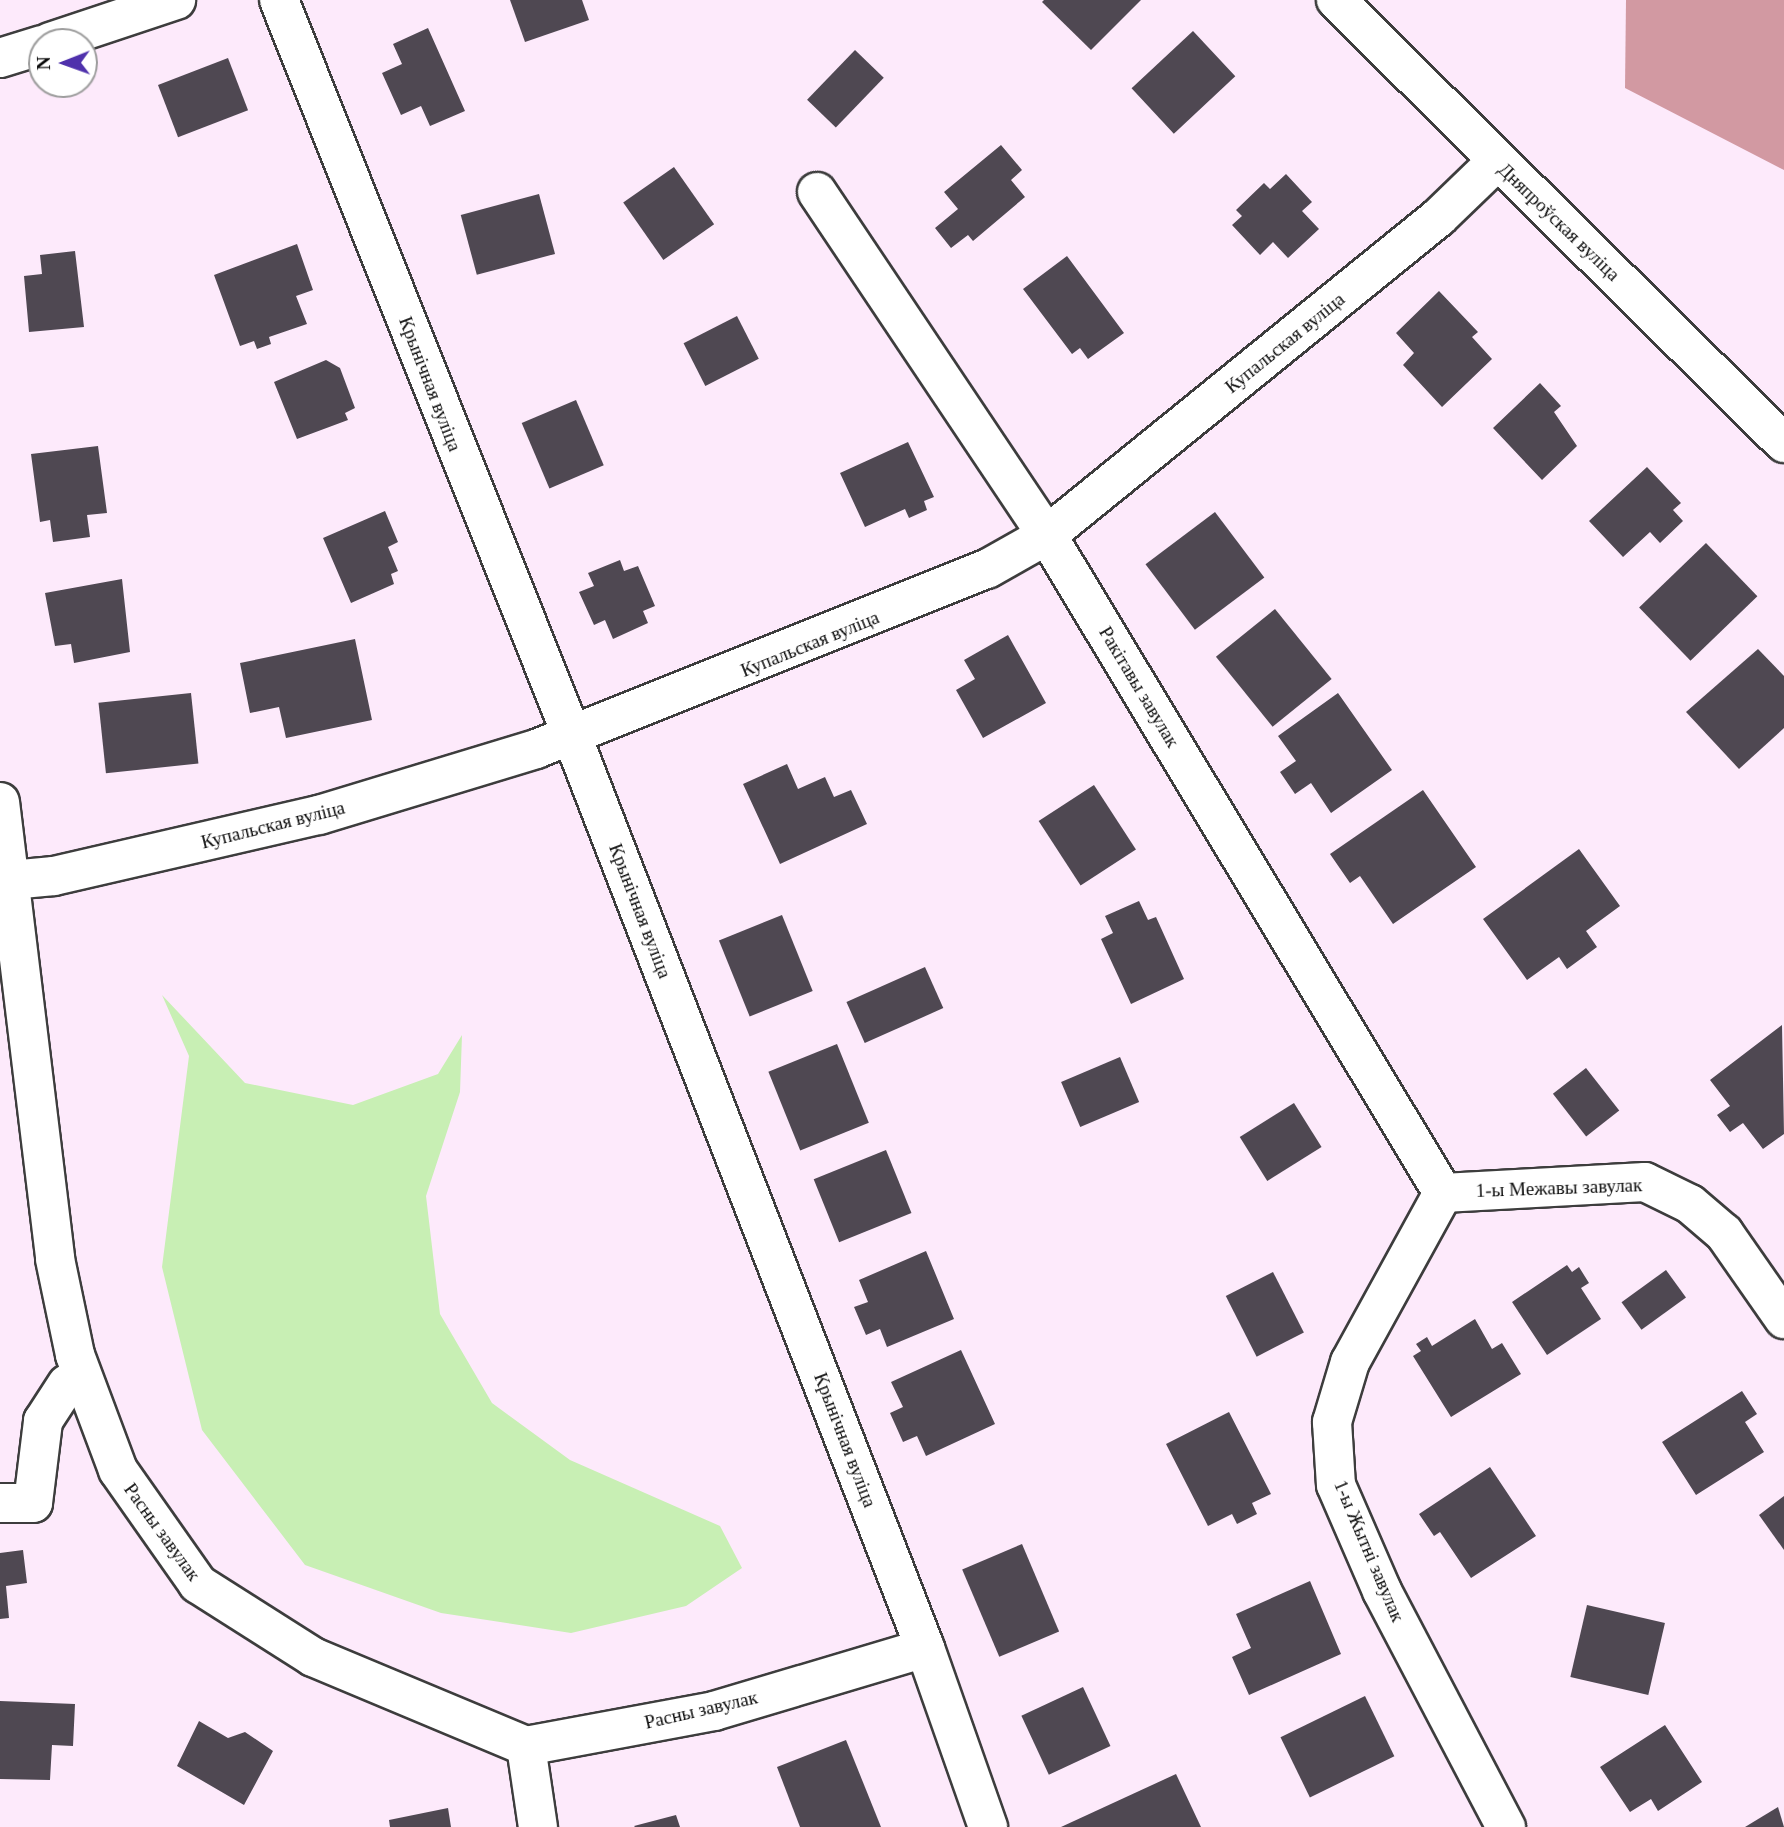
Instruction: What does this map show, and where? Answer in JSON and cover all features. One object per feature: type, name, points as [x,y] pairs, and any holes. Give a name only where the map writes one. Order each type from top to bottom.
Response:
[{"type":"street","points":[[92,28],[176,0]]},
{"type":"street","name":"Крынічная вуліца","points":[[279,0],[572,736],[925,1648],[988,1827]]},
{"type":"street","name":"Дняпроўская вуліца","points":[[1336,0],[1784,443]]},
{"type":"street","points":[[0,58],[28,49]]},
{"type":"street","name":"Купальская вуліца","points":[[5,881],[54,876],[319,815],[572,736],[864,623],[1047,535],[1439,218],[1497,161]]},
{"type":"street","name":"Ракітавы завулак","points":[[817,192],[1047,535],[1443,1193]]},
{"type":"street","name":"Расны завулак","points":[[0,802],[5,881],[55,1259],[75,1355],[118,1469],[198,1584],[313,1657],[526,1746],[715,1711],[925,1648]]},
{"type":"street","name":"1-ы Межавы завулак","points":[[1443,1193],[1646,1182],[1690,1204],[1724,1233],[1784,1319]]},
{"type":"street","name":"1-ы Жытні завулак","points":[[1443,1193],[1350,1362],[1332,1422],[1336,1485],[1382,1591],[1506,1827]]},
{"type":"street","points":[[0,1503],[33,1503],[43,1421],[67,1384]]},
{"type":"street","points":[[526,1746],[538,1827]]},
{"type":"shaded area","points":[[1626,0],[1784,0],[1784,170],[1625,88]]},
{"type":"shaded area","points":[[162,995],[245,1083],[353,1105],[438,1074],[462,1035],[460,1092],[426,1196],[440,1314],[492,1403],[570,1460],[720,1526],[742,1568],[686,1606],[571,1633],[441,1613],[305,1565],[202,1430],[162,1267],[189,1056]]},
{"type":"building","points":[[510,0],[582,0],[589,20],[525,42]]},
{"type":"building","points":[[1044,0],[1141,0],[1091,50],[1042,2]]},
{"type":"building","points":[[428,28],[465,111],[430,126],[421,106],[401,115],[382,73],[402,64],[393,44]]},
{"type":"building","points":[[1193,31],[1235,76],[1174,134],[1132,88]]},
{"type":"building","points":[[855,50],[884,78],[836,127],[807,100]]},
{"type":"building","points":[[228,58],[248,110],[178,137],[158,85]]},
{"type":"building","points":[[1001,145],[1022,170],[1011,180],[1025,197],[973,241],[968,235],[951,248],[935,228],[958,209],[944,192]]},
{"type":"building","points":[[674,167],[714,224],[663,260],[623,203]]},
{"type":"building","points":[[1286,174],[1312,202],[1302,211],[1319,229],[1288,258],[1273,242],[1260,255],[1232,225],[1242,216],[1236,210],[1264,183],[1270,189]]},
{"type":"building","points":[[539,194],[555,254],[477,275],[461,215]]},
{"type":"building","points":[[297,244],[313,290],[296,296],[307,324],[269,337],[271,344],[257,349],[254,341],[240,346],[214,275]]},
{"type":"building","points":[[75,251],[84,327],[29,332],[24,276],[42,274],[40,255]]},
{"type":"building","points":[[1067,256],[1124,333],[1088,359],[1080,348],[1072,354],[1023,289]]},
{"type":"building","points":[[1439,291],[1478,332],[1472,337],[1492,359],[1442,407],[1403,365],[1414,353],[1396,333]]},
{"type":"building","points":[[737,316],[759,359],[705,386],[684,343]]},
{"type":"building","points":[[326,360],[340,368],[355,408],[345,413],[348,420],[297,439],[274,382]]},
{"type":"building","points":[[1540,383],[1561,406],[1554,412],[1577,446],[1542,480],[1493,428]]},
{"type":"building","points":[[576,400],[604,465],[549,488],[522,423]]},
{"type":"building","points":[[908,442],[934,497],[924,501],[927,510],[909,518],[905,509],[865,527],[840,473]]},
{"type":"building","points":[[98,446],[107,513],[87,515],[90,537],[53,542],[50,520],[40,522],[31,454]]},
{"type":"building","points":[[1647,467],[1681,503],[1673,510],[1683,521],[1660,543],[1650,532],[1623,557],[1589,521]]},
{"type":"building","points":[[385,511],[398,542],[388,547],[398,571],[391,574],[394,584],[351,603],[323,538]]},
{"type":"building","points":[[1215,512],[1264,577],[1195,630],[1146,564]]},
{"type":"building","points":[[1706,543],[1757,596],[1691,661],[1639,608]]},
{"type":"building","points":[[620,560],[624,571],[638,566],[655,606],[643,611],[648,623],[613,639],[605,620],[594,625],[579,592],[594,586],[588,573]]},
{"type":"building","points":[[122,579],[130,652],[74,663],[71,644],[55,646],[45,593]]},
{"type":"building","points":[[1275,609],[1332,679],[1273,727],[1216,657]]},
{"type":"building","points":[[1008,635],[1046,703],[983,738],[956,690],[975,679],[964,660]]},
{"type":"building","points":[[355,639],[372,720],[286,738],[279,707],[250,713],[240,663]]},
{"type":"building","points":[[1758,649],[1784,676],[1784,728],[1739,769],[1686,712]]},
{"type":"building","points":[[191,693],[198,764],[106,773],[99,703]]},
{"type":"building","points":[[1338,693],[1392,770],[1331,813],[1311,783],[1295,794],[1280,772],[1296,761],[1278,736]]},
{"type":"building","points":[[787,764],[798,789],[825,777],[834,797],[851,790],[867,824],[780,864],[743,784]]},
{"type":"building","points":[[1094,785],[1136,850],[1081,886],[1039,821]]},
{"type":"building","points":[[1423,790],[1476,867],[1393,924],[1360,876],[1350,883],[1330,854]]},
{"type":"building","points":[[1579,849],[1620,906],[1586,931],[1597,947],[1567,969],[1559,957],[1527,980],[1483,919]]},
{"type":"building","points":[[1139,901],[1148,920],[1156,917],[1184,979],[1131,1004],[1101,939],[1113,933],[1105,916]]},
{"type":"building","points":[[782,915],[813,991],[750,1017],[719,940]]},
{"type":"building","points":[[925,967],[943,1008],[865,1043],[846,1002]]},
{"type":"building","points":[[1782,1025],[1784,1134],[1763,1149],[1743,1123],[1730,1132],[1717,1115],[1730,1106],[1710,1080]]},
{"type":"building","points":[[837,1044],[869,1123],[800,1151],[768,1072]]},
{"type":"building","points":[[1120,1057],[1139,1102],[1080,1127],[1061,1082]]},
{"type":"building","points":[[1586,1068],[1619,1111],[1586,1136],[1553,1094]]},
{"type":"building","points":[[1294,1103],[1322,1147],[1267,1181],[1240,1137]]},
{"type":"building","points":[[886,1150],[911,1213],[839,1242],[814,1179]]},
{"type":"building","points":[[926,1251],[954,1319],[887,1347],[880,1329],[866,1335],[854,1307],[868,1302],[859,1280]]},
{"type":"building","points":[[1567,1265],[1572,1272],[1579,1267],[1589,1283],[1581,1288],[1601,1319],[1547,1355],[1512,1302]]},
{"type":"building","points":[[1666,1270],[1686,1298],[1641,1330],[1622,1302]]},
{"type":"building","points":[[1273,1272],[1304,1333],[1257,1357],[1226,1296]]},
{"type":"building","points":[[1475,1319],[1492,1349],[1502,1343],[1521,1374],[1451,1417],[1413,1356],[1421,1351],[1416,1344],[1427,1337],[1432,1346]]},
{"type":"building","points":[[961,1350],[995,1424],[926,1456],[917,1436],[903,1442],[890,1413],[903,1407],[891,1382]]},
{"type":"building","points":[[1742,1391],[1757,1414],[1745,1422],[1764,1452],[1696,1495],[1662,1442]]},
{"type":"building","points":[[1229,1412],[1271,1494],[1252,1503],[1257,1514],[1237,1524],[1232,1514],[1208,1526],[1166,1444]]},
{"type":"building","points":[[1490,1467],[1536,1536],[1471,1578],[1440,1532],[1434,1536],[1419,1514]]},
{"type":"building","points":[[1784,1496],[1784,1550],[1759,1515]]},
{"type":"building","points":[[1022,1544],[1059,1631],[999,1657],[962,1569]]},
{"type":"building","points":[[23,1550],[27,1583],[6,1586],[9,1618],[0,1619],[0,1553]]},
{"type":"building","points":[[1310,1581],[1341,1654],[1249,1695],[1232,1657],[1251,1648],[1236,1614]]},
{"type":"building","points":[[1587,1605],[1665,1623],[1648,1695],[1570,1677]]},
{"type":"building","points":[[1083,1687],[1110,1746],[1049,1775],[1021,1716]]},
{"type":"building","points":[[1365,1696],[1394,1756],[1310,1797],[1281,1737]]},
{"type":"building","points":[[0,1701],[75,1704],[73,1746],[52,1745],[50,1780],[0,1779]]},
{"type":"building","points":[[199,1721],[228,1738],[245,1732],[273,1751],[244,1805],[177,1766]]},
{"type":"building","points":[[1665,1725],[1702,1782],[1658,1811],[1651,1799],[1630,1812],[1600,1767]]},
{"type":"building","points":[[846,1740],[881,1827],[800,1827],[777,1767]]},
{"type":"building","points":[[1176,1774],[1201,1827],[1061,1827]]},
{"type":"building","points":[[1778,1807],[1784,1827],[1745,1827]]},
{"type":"building","points":[[448,1808],[451,1827],[390,1827],[389,1820]]},
{"type":"building","points":[[676,1815],[680,1827],[634,1826]]}]
